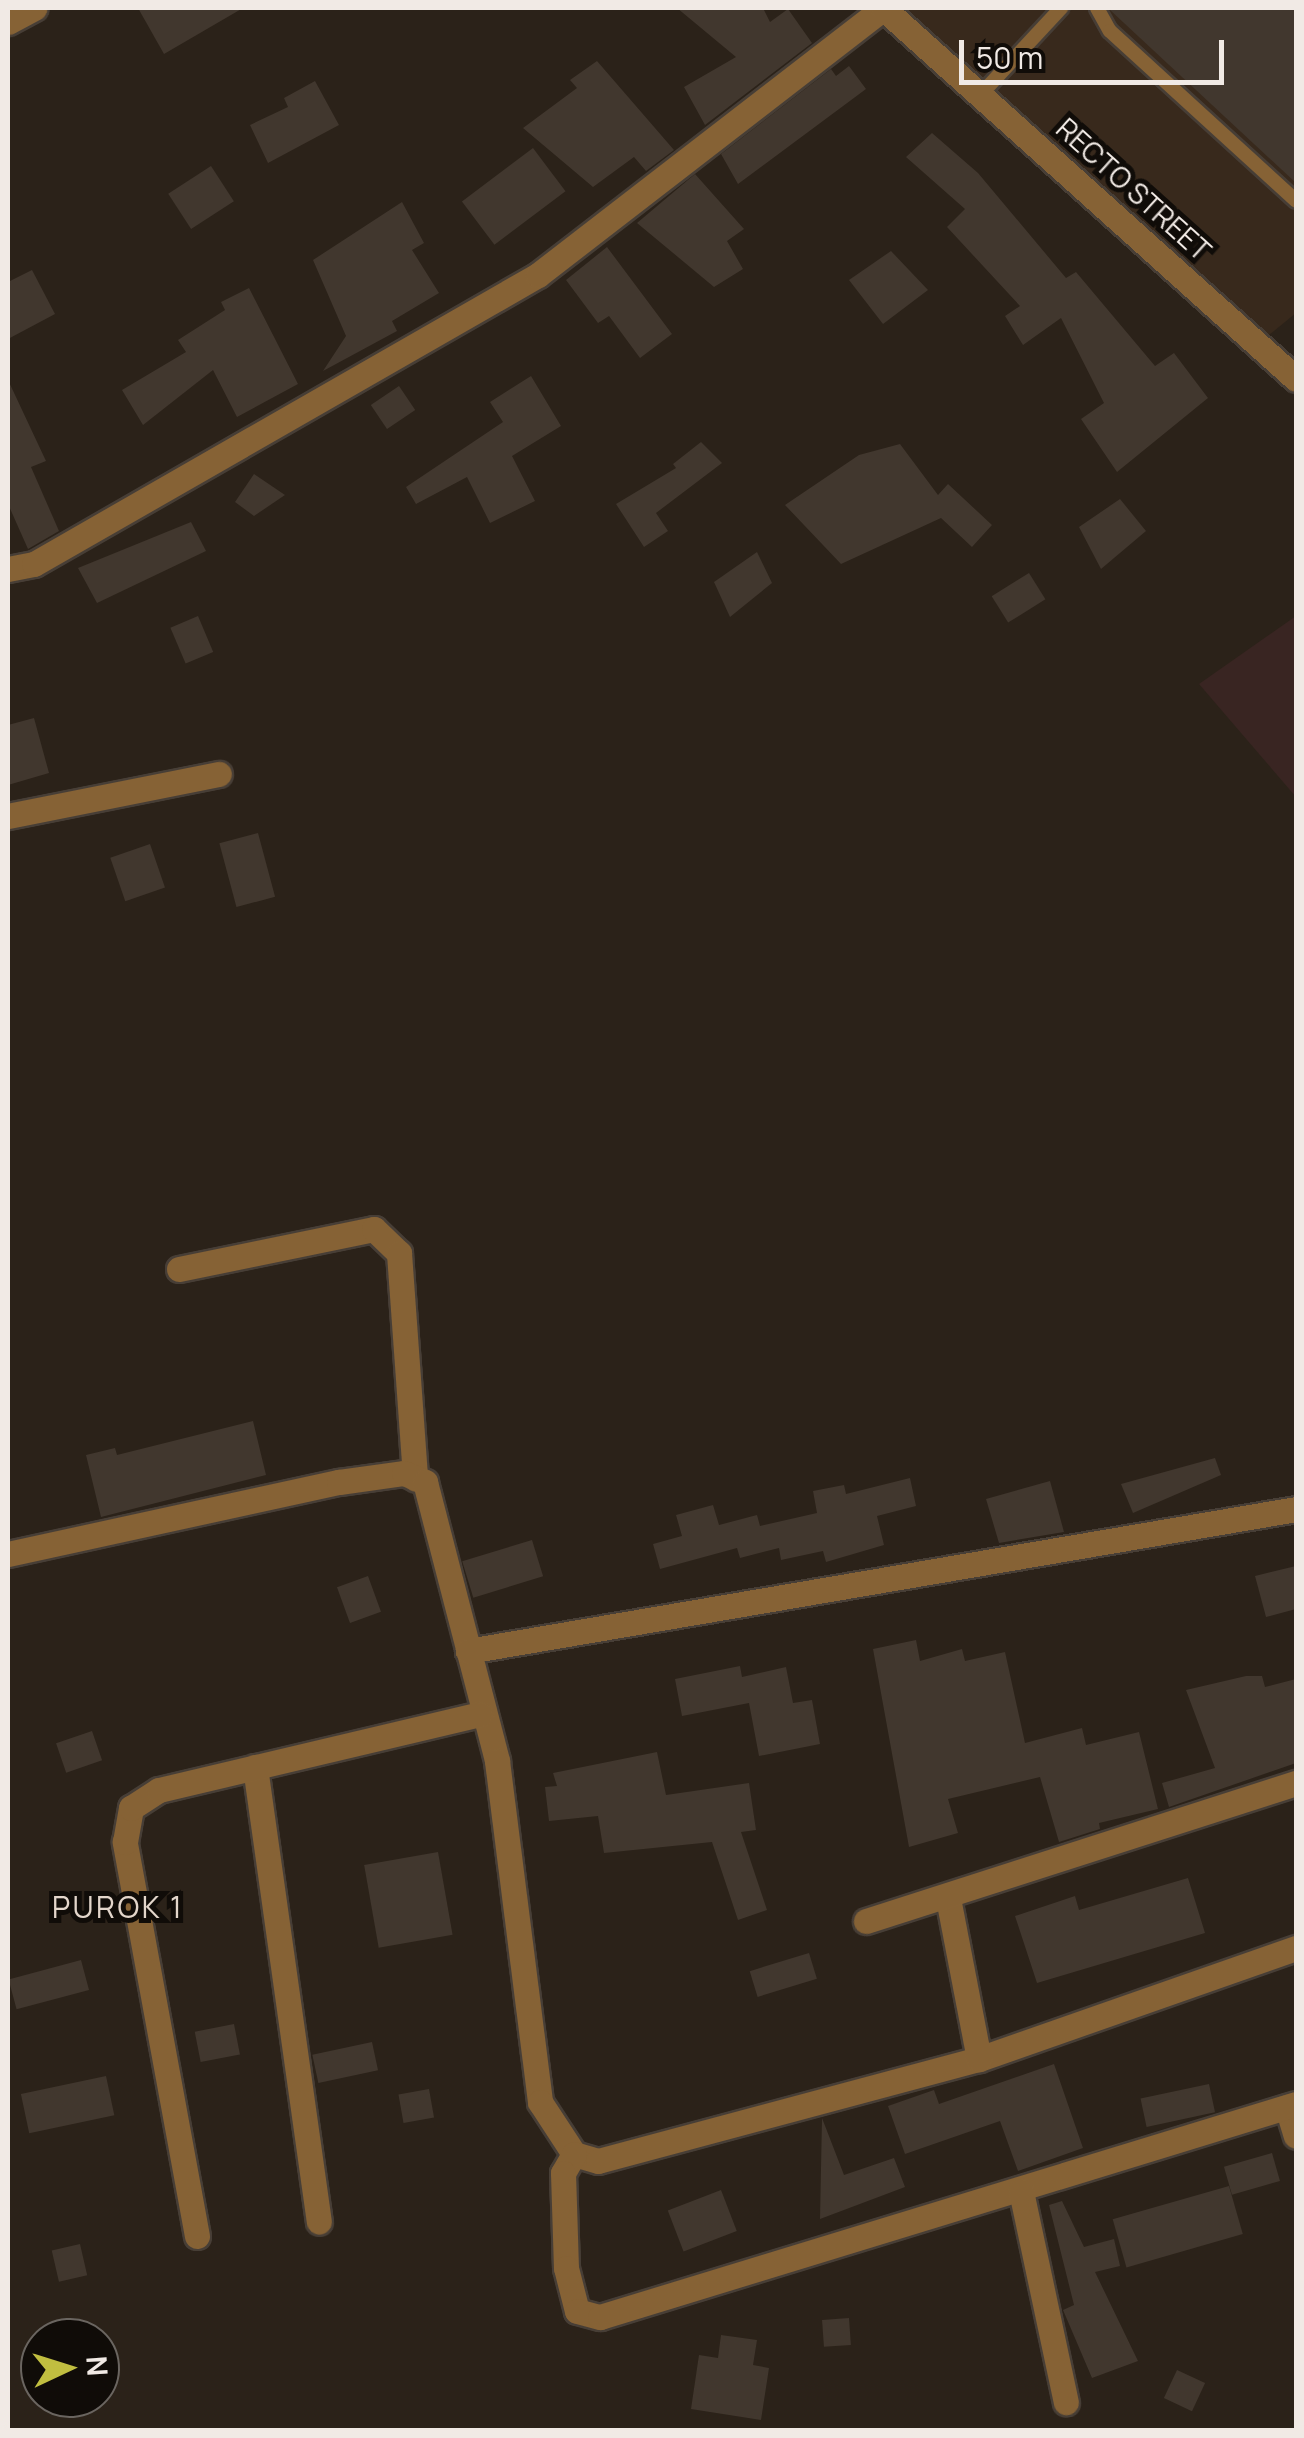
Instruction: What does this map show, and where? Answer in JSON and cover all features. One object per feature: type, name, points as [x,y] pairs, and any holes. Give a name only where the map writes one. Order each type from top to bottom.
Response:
[{"type":"street","points":[[8,22],[34,8]]},
{"type":"street","points":[[8,569],[34,564],[538,276],[884,8]]},
{"type":"street","name":"RECTO STREET","points":[[884,8],[983,92],[1295,375]]},
{"type":"street","points":[[8,816],[219,774]]},
{"type":"street","points":[[179,1270],[374,1229],[398,1253],[416,1478]]},
{"type":"street","points":[[8,1554],[339,1482],[404,1473],[425,1482],[444,1538],[480,1714],[497,1761],[540,2102],[574,2154],[598,2161],[979,2059],[1296,1948]]},
{"type":"street","points":[[468,1652],[1296,1509]]},
{"type":"street","points":[[197,2236],[125,1842],[130,1808],[160,1790],[480,1714]]},
{"type":"street","points":[[255,1768],[320,2222]]},
{"type":"street","points":[[866,1921],[948,1898],[1296,1783]]},
{"type":"street","points":[[948,1898],[979,2059]]},
{"type":"street","points":[[574,2154],[563,2173],[566,2268],[577,2310],[600,2318],[748,2268],[1021,2191],[1292,2106],[1296,2136]]},
{"type":"street","points":[[1021,2191],[1066,2402]]},
{"type":"lane","points":[[983,92],[1061,8]]},
{"type":"lane","points":[[1097,8],[1110,32],[1296,200]]},
{"type":"shaded area","points":[[901,8],[1296,8],[1296,313],[1264,339]]},
{"type":"shaded area","points":[[1296,616],[1296,797],[1199,684]]},
{"type":"building","points":[[138,8],[243,8],[164,54]]},
{"type":"building","points":[[677,8],[763,8],[770,22],[788,9],[812,43],[705,125],[684,87],[736,57]]},
{"type":"building","points":[[1296,8],[1296,183],[1110,10]]},
{"type":"building","points":[[597,61],[674,150],[646,171],[634,157],[593,187],[523,128],[577,88],[570,80]]},
{"type":"building","points":[[849,66],[866,89],[738,184],[721,154],[831,69],[836,76]]},
{"type":"building","points":[[315,81],[339,125],[268,163],[250,125],[288,107],[284,98]]},
{"type":"building","points":[[932,133],[978,173],[1066,278],[1076,272],[1155,366],[1174,353],[1208,398],[1117,472],[1081,419],[1104,403],[1061,318],[1023,345],[1005,316],[1020,306],[947,227],[965,209],[906,157]]},
{"type":"building","points":[[533,148],[565,191],[494,245],[462,202]]},
{"type":"building","points":[[211,166],[234,201],[191,229],[168,194]]},
{"type":"building","points":[[695,174],[744,229],[727,241],[743,269],[714,287],[637,223]]},
{"type":"building","points":[[402,202],[424,243],[412,250],[439,293],[392,321],[397,331],[323,371],[346,336],[313,260]]},
{"type":"building","points":[[607,247],[672,334],[640,358],[609,316],[598,323],[566,280]]},
{"type":"building","points":[[891,251],[928,290],[883,324],[849,280]]},
{"type":"building","points":[[32,270],[55,314],[8,339],[8,282]]},
{"type":"building","points":[[249,288],[298,384],[237,417],[213,370],[143,425],[122,390],[186,352],[178,340],[225,310],[221,302]]},
{"type":"building","points":[[531,376],[561,426],[512,456],[535,501],[490,523],[467,477],[416,504],[406,487],[503,422],[490,402]]},
{"type":"building","points":[[8,380],[46,461],[31,467],[59,531],[28,549],[8,504]]},
{"type":"building","points":[[399,386],[415,410],[387,429],[371,405]]},
{"type":"building","points":[[701,442],[722,463],[656,513],[668,531],[644,547],[616,504],[676,468],[673,464]]},
{"type":"building","points":[[900,444],[938,495],[948,484],[992,525],[972,547],[941,518],[841,564],[785,505],[859,455]]},
{"type":"building","points":[[254,474],[285,495],[254,516],[235,502]]},
{"type":"building","points":[[1120,499],[1146,531],[1101,569],[1079,527]]},
{"type":"building","points":[[191,522],[206,551],[97,603],[78,568]]},
{"type":"building","points":[[757,552],[772,583],[730,617],[714,582]]},
{"type":"building","points":[[1029,573],[1045,599],[1008,623],[992,596]]},
{"type":"building","points":[[198,616],[213,652],[186,664],[170,628]]},
{"type":"building","points":[[34,718],[49,773],[8,785],[8,725]]},
{"type":"building","points":[[258,833],[275,897],[236,907],[219,843]]},
{"type":"building","points":[[150,844],[165,887],[125,901],[110,858]]},
{"type":"building","points":[[253,1421],[266,1475],[101,1517],[86,1455],[115,1448],[117,1455]]},
{"type":"building","points":[[1215,1458],[1221,1475],[1133,1513],[1121,1484]]},
{"type":"building","points":[[910,1478],[916,1506],[877,1516],[884,1545],[826,1562],[823,1551],[781,1560],[779,1548],[740,1558],[737,1548],[660,1569],[653,1544],[682,1536],[676,1515],[713,1505],[719,1525],[757,1515],[760,1526],[817,1513],[813,1491],[844,1485],[846,1494]]},
{"type":"building","points":[[1050,1481],[1064,1532],[999,1543],[986,1499]]},
{"type":"building","points":[[532,1540],[543,1576],[473,1598],[462,1561]]},
{"type":"building","points":[[1296,1566],[1296,1609],[1266,1617],[1255,1576]]},
{"type":"building","points":[[368,1576],[381,1612],[350,1623],[337,1587]]},
{"type":"building","points":[[916,1640],[920,1661],[962,1649],[965,1661],[1005,1652],[1025,1743],[1082,1728],[1086,1745],[1139,1732],[1158,1809],[1099,1823],[1100,1829],[1059,1842],[1040,1777],[948,1799],[958,1833],[909,1847],[873,1649]]},
{"type":"building","points":[[740,1666],[742,1677],[786,1667],[793,1703],[812,1700],[820,1744],[759,1756],[749,1703],[682,1716],[675,1679]]},
{"type":"building","points":[[1262,1676],[1265,1687],[1296,1679],[1296,1763],[1169,1807],[1162,1783],[1215,1768],[1186,1690]]},
{"type":"building","points":[[92,1731],[102,1760],[66,1773],[56,1743]]},
{"type":"building","points":[[657,1752],[666,1795],[749,1783],[756,1830],[741,1832],[767,1910],[738,1920],[712,1842],[604,1853],[598,1816],[549,1821],[545,1787],[557,1786],[553,1773]]},
{"type":"building","points":[[438,1852],[453,1935],[379,1948],[364,1865]]},
{"type":"building","points":[[1188,1878],[1205,1933],[1037,1983],[1015,1916],[1075,1896],[1079,1910]]},
{"type":"building","points":[[809,1953],[817,1979],[758,1997],[750,1971]]},
{"type":"building","points":[[81,1960],[89,1990],[17,2009],[9,1979]]},
{"type":"building","points":[[234,2024],[240,2054],[201,2062],[195,2032]]},
{"type":"building","points":[[372,2042],[378,2070],[318,2083],[312,2055]]},
{"type":"building","points":[[1054,2064],[1083,2148],[1018,2171],[1000,2121],[905,2154],[888,2106],[934,2090],[939,2104]]},
{"type":"building","points":[[106,2076],[114,2115],[29,2133],[21,2094]]},
{"type":"building","points":[[1209,2084],[1215,2112],[1147,2127],[1141,2099]]},
{"type":"building","points":[[429,2089],[434,2118],[404,2123],[398,2094]]},
{"type":"building","points":[[822,2118],[844,2175],[894,2158],[905,2187],[820,2219]]},
{"type":"building","points":[[1272,2153],[1280,2181],[1232,2195],[1224,2167]]},
{"type":"building","points":[[1229,2186],[1243,2234],[1126,2267],[1113,2219]]},
{"type":"building","points":[[721,2190],[737,2231],[684,2252],[668,2210]]},
{"type":"building","points":[[1062,2201],[1084,2247],[1114,2239],[1120,2266],[1095,2272],[1138,2361],[1092,2378],[1063,2310],[1074,2305],[1049,2205]]},
{"type":"building","points":[[80,2244],[87,2275],[59,2282],[52,2251]]},
{"type":"building","points":[[849,2318],[851,2345],[824,2347],[822,2320]]},
{"type":"building","points":[[721,2335],[757,2340],[753,2365],[769,2368],[761,2420],[691,2409],[699,2355],[718,2358]]},
{"type":"building","points":[[1177,2370],[1205,2383],[1192,2411],[1164,2398]]},
{"type":"district","name":"PUROK 1","points":[[118,1907]]}]
